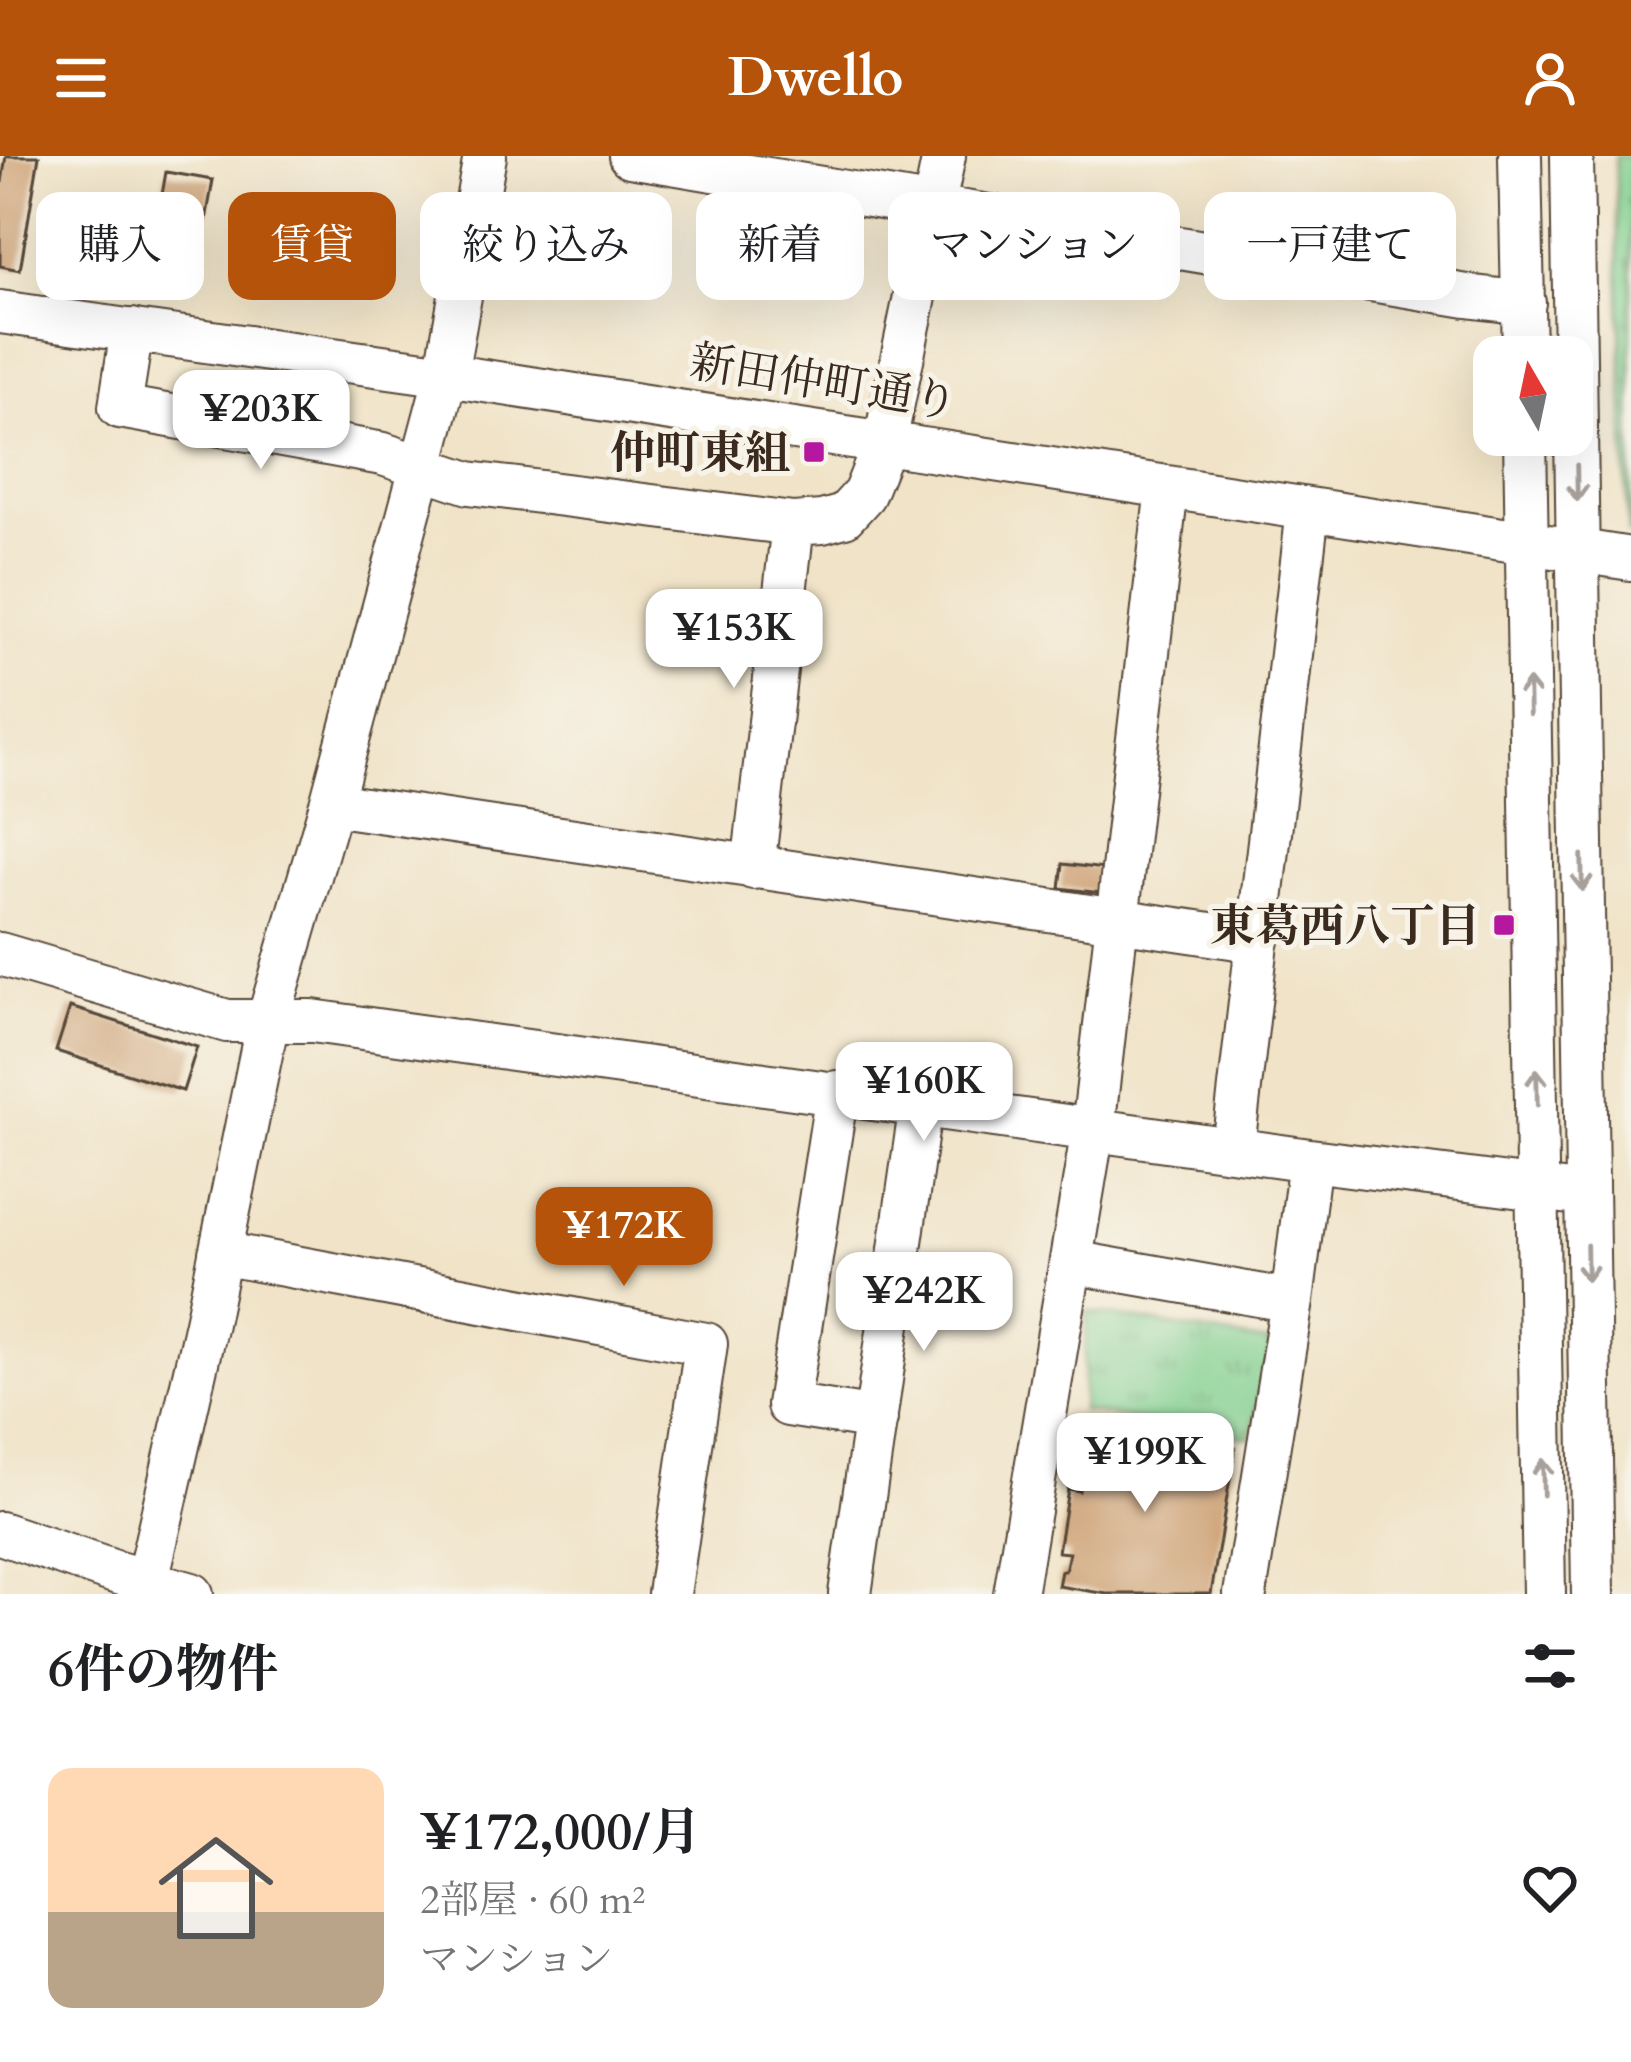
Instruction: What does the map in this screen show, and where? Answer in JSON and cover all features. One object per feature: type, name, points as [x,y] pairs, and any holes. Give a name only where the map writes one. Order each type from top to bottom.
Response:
[{"type":"street","points":[[145,1588],[268,1020],[446,375],[485,156]]},
{"type":"street","points":[[630,156],[888,199]]},
{"type":"street","points":[[937,192],[944,156]]},
{"type":"street","points":[[1520,156],[1524,336]]},
{"type":"street","points":[[1572,156],[1593,1594]]},
{"type":"street","points":[[1180,248],[1523,303]]},
{"type":"street","points":[[132,330],[120,406],[383,454],[469,483],[793,524],[844,516],[864,494],[885,442],[915,300]]},
{"type":"street","name":"新田仲町通り","points":[[0,312],[446,375],[1631,559]]},
{"type":"street","points":[[1525,456],[1544,1594]]},
{"type":"street","points":[[1015,1594],[1094,1129],[1167,488]]},
{"type":"street","points":[[1233,1147],[1308,509]]},
{"type":"street","points":[[753,868],[793,524]]},
{"type":"street","points":[[331,804],[1258,940]]},
{"type":"street","points":[[0,954],[227,1021],[312,1021],[1586,1195]]},
{"type":"street","points":[[837,1092],[788,1406],[876,1420]]},
{"type":"street","points":[[850,1594],[921,1104]]},
{"type":"street","points":[[1245,1594],[1310,1160]]},
{"type":"street","points":[[220,1253],[706,1344],[669,1594]]},
{"type":"street","points":[[1071,1262],[1292,1301]]},
{"type":"street","points":[[0,1533],[145,1588],[192,1594]]},
{"type":"green space","points":[[1615,156],[1631,156],[1631,534],[1628,534]]},
{"type":"green space","points":[[1087,1311],[1271,1343],[1250,1438],[1082,1411]]},
{"type":"building","points":[[6,156],[39,156],[20,270],[0,266],[0,195]]},
{"type":"building","points":[[166,172],[213,180],[204,232],[204,192],[163,192]]},
{"type":"building","points":[[1063,864],[1105,869],[1102,893],[1060,888]]},
{"type":"building","points":[[70,1007],[197,1047],[183,1091],[56,1051]]},
{"type":"building","points":[[1089,1425],[1235,1448],[1211,1594],[1107,1594],[1058,1586],[1069,1553],[1058,1552],[1068,1489],[1079,1491]]},
{"type":"place","name":"仲町東組","points":[[814,452]]},
{"type":"place","name":"東葛西八丁目","points":[[1504,925]]}]
